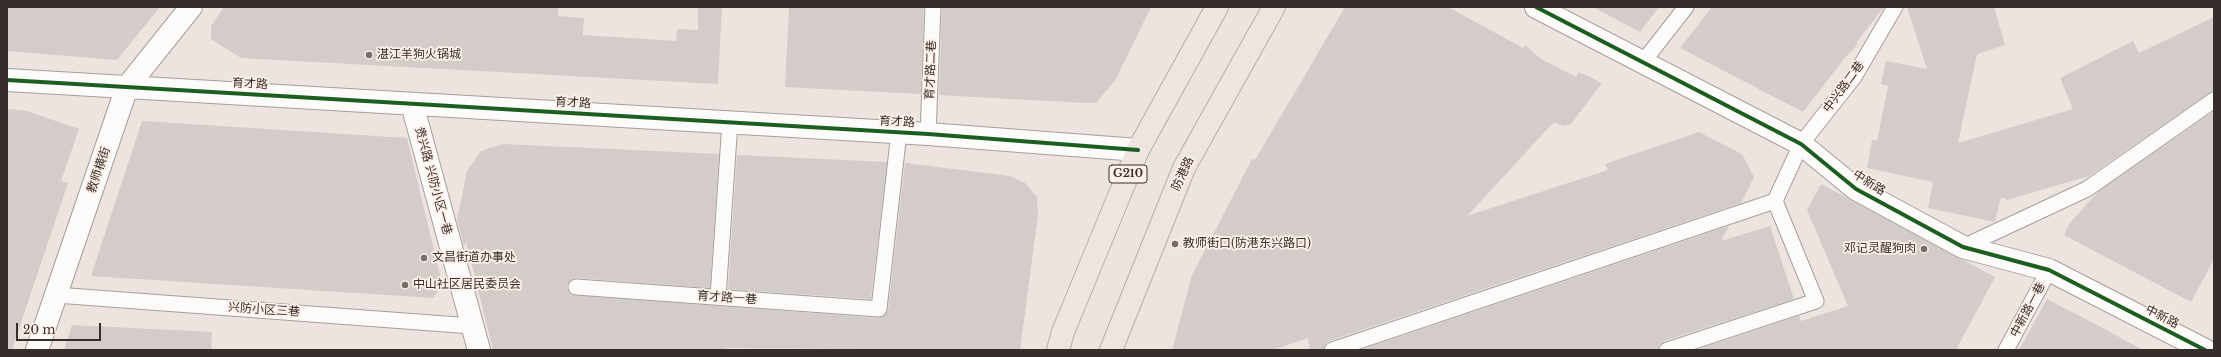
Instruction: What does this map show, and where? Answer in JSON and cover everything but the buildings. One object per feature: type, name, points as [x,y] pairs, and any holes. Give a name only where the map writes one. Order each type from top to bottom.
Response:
[{"type":"highway","name":"G210","points":[[1058,350],[1066,325],[1138,150],[1217,7]]},
{"type":"highway","name":"防港路","points":[[1111,350],[1184,168],[1274,7]]},
{"type":"street","name":"教师横街","points":[[37,350],[127,87],[191,7]]},
{"type":"street","name":"中新路","points":[[1536,7],[1801,144],[1856,189],[1963,247],[2049,270],[2205,350]]},
{"type":"street","name":"育才路","points":[[7,80],[899,132],[1138,150]]},
{"type":"street","name":"贵兴路 兴防小区一巷","points":[[412,104],[479,350]]},
{"type":"lane","name":"育才路二巷","points":[[928,134],[934,7]]},
{"type":"lane","points":[[1643,62],[1686,7]]},
{"type":"lane","name":"中兴路二巷","points":[[1775,201],[1801,144],[1854,77],[1895,7]]},
{"type":"lane","points":[[1963,247],[2087,189],[2214,100]]},
{"type":"lane","points":[[718,297],[730,122]]},
{"type":"lane","name":"育才路一巷","points":[[576,287],[879,309],[899,132]]},
{"type":"lane","points":[[1332,350],[1775,201],[1816,301],[1667,350]]},
{"type":"lane","name":"中新路一巷","points":[[2006,350],[2049,270]]},
{"type":"lane","name":"兴防小区三巷","points":[[56,295],[472,326]]},
{"type":"cycle path","points":[[1536,7],[1801,144],[1856,189],[1963,247],[2049,270],[2205,350]]},
{"type":"cycle path","points":[[7,80],[928,134],[1138,150]]},
{"type":"place","name":"湛江羊狗火锅城","points":[[369,55]]},
{"type":"place","name":"教师街口(防港东兴路口)","points":[[1175,244]]},
{"type":"place","name":"邓记灵醒狗肉","points":[[1924,249]]},
{"type":"place","name":"文昌街道办事处","points":[[424,258]]},
{"type":"place","name":"中山社区居民委员会","points":[[405,285]]}]
